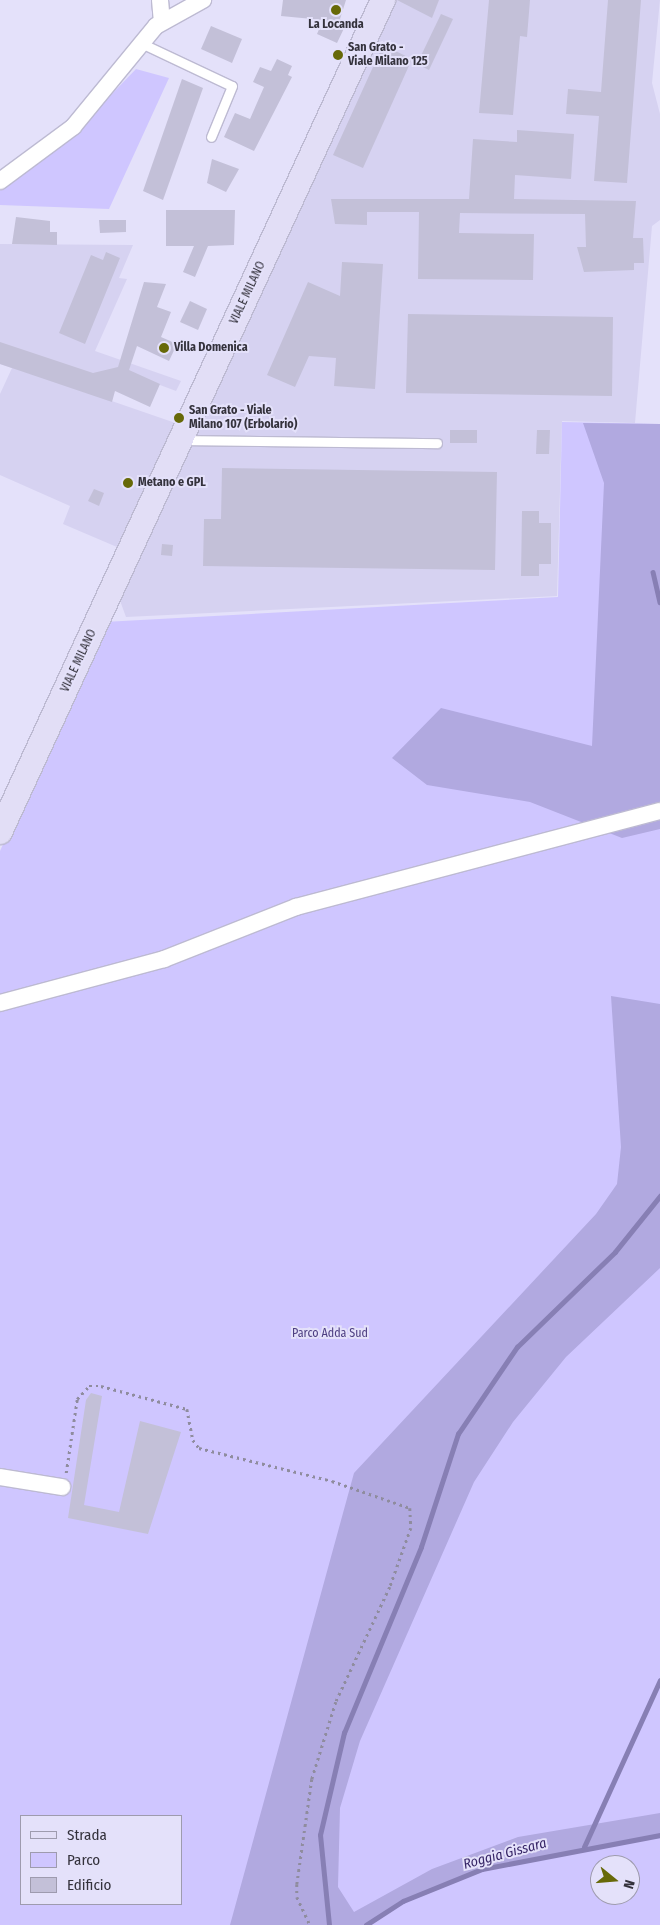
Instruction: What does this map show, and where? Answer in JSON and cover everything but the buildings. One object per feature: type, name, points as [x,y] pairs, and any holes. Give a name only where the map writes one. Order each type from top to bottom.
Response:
[{"type":"street","points":[[160,0],[162,21]]},
{"type":"street","points":[[0,181],[73,127],[162,21],[203,0]]},
{"type":"street","name":"VIALE MILANO","points":[[0,832],[383,0]]},
{"type":"street","points":[[0,1002],[164,959],[296,907],[660,811]]},
{"type":"street","points":[[0,1477],[62,1487]]},
{"type":"lane","points":[[143,44],[232,86],[211,137]]},
{"type":"lane","points":[[180,440],[437,443]]},
{"type":"path","points":[[62,1487],[77,1399],[89,1386],[102,1386],[187,1409],[193,1440],[200,1448],[332,1481],[410,1508],[411,1528],[405,1545],[368,1639],[336,1702],[312,1779],[297,1884],[298,1898],[310,1925]]},
{"type":"shaded area","points":[[385,0],[660,0],[652,83],[660,114],[660,220],[652,226],[635,423],[562,421],[557,596],[126,617],[111,576],[124,550],[63,524],[70,506],[0,475],[0,394],[12,368],[0,364],[0,244],[133,245],[119,278],[127,279],[95,351],[181,381],[176,391],[115,368],[103,398],[187,427]]},
{"type":"shaded area","points":[[583,423],[660,424],[660,829],[622,838],[530,802],[427,785],[392,758],[441,708],[592,746],[604,483]]},
{"type":"shaded area","points":[[611,996],[660,1004],[660,1268],[566,1357],[513,1422],[474,1482],[360,1741],[340,1808],[338,1887],[354,1912],[432,1869],[518,1837],[660,1813],[660,1835],[482,1869],[403,1901],[366,1925],[230,1925],[354,1473],[596,1214],[617,1184],[621,1147]]},
{"type":"green space","points":[[136,69],[169,78],[109,209],[0,205],[0,188],[78,129]]},
{"type":"green space","name":"Parco Adda Sud","points":[[562,422],[660,424],[660,1925],[0,1925],[0,851],[104,622],[558,597]]},
{"type":"waterway","points":[[653,572],[660,602]]},
{"type":"waterway","points":[[329,1925],[320,1835],[344,1733],[421,1547],[458,1434],[517,1347],[615,1252],[660,1196]]},
{"type":"waterway","points":[[584,1847],[660,1680]]},
{"type":"waterway","name":"Roggia Gissara","points":[[366,1925],[403,1901],[482,1869],[660,1835]]},
{"type":"place","name":"La Locanda","points":[[336,10]]},
{"type":"place","name":"San Grato - Viale Milano 125","points":[[338,55]]},
{"type":"place","name":"Villa Domenica","points":[[164,348]]},
{"type":"place","name":"San Grato - Viale Milano 107 (Erbolario)","points":[[179,418]]},
{"type":"place","name":"Metano e GPL","points":[[128,483]]}]
